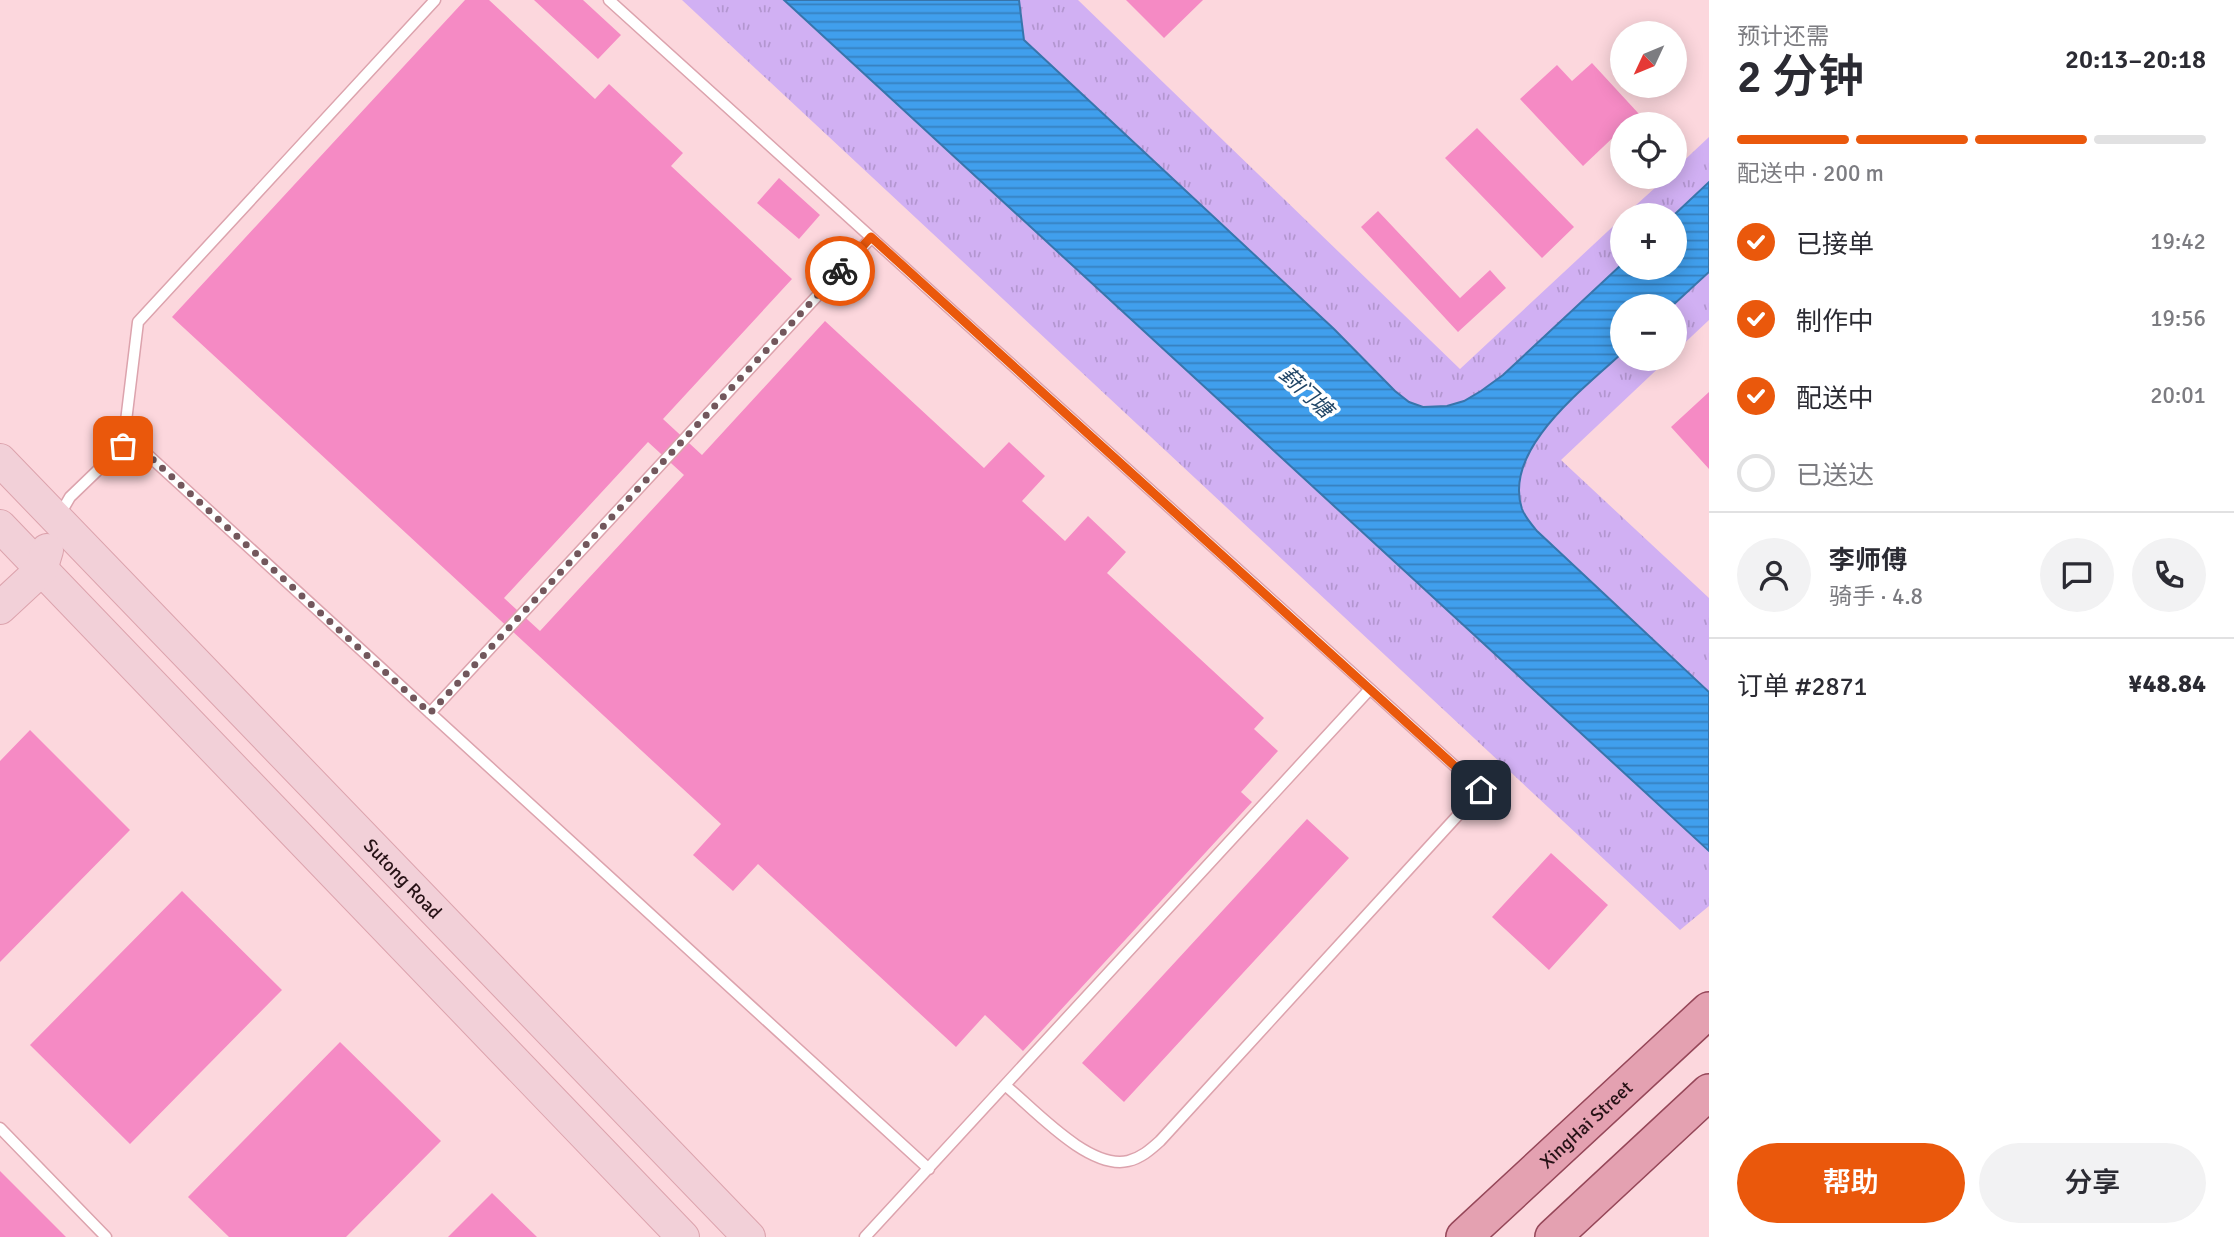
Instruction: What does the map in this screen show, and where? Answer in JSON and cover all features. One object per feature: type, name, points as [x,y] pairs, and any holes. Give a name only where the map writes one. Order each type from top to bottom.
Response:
[{"type":"main road","name":"Sutong Road","points":[[0,460],[749,1237]]},
{"type":"main road","points":[[2,533],[57,519]]},
{"type":"main road","points":[[0,608],[41,570],[57,519]]},
{"type":"main road","points":[[2,533],[41,570],[682,1237]]},
{"type":"main road","points":[[402,946],[436,912]]},
{"type":"main road","name":"XingHai Street","points":[[1464,1237],[1709,1010]]},
{"type":"main road","points":[[1553,1237],[1709,1092]]},
{"type":"lane","points":[[57,519],[70,497],[123,446],[138,322],[435,0]]},
{"type":"lane","points":[[609,0],[1481,790],[1160,1142],[1147,1153],[1126,1162],[1096,1157],[1075,1145],[1006,1086]]},
{"type":"lane","points":[[430,713],[871,237]]},
{"type":"lane","points":[[125,434],[929,1169]]},
{"type":"lane","points":[[865,1237],[1370,689]]},
{"type":"lane","points":[[0,1128],[106,1237]]},
{"type":"green space","points":[[682,0],[784,0],[1709,851],[1709,906],[1680,930]]},
{"type":"green space","points":[[1019,0],[1078,0],[1460,369],[1610,229],[1610,275],[1503,375],[1481,391],[1464,401],[1447,406],[1423,407],[1409,402],[1024,40]]},
{"type":"green space","points":[[1709,137],[1709,182],[1687,203],[1638,203],[1654,189],[1687,189],[1687,158]]},
{"type":"green space","points":[[1709,272],[1709,320],[1687,341],[1687,294]]},
{"type":"green space","points":[[1610,364],[1610,371],[1655,371],[1561,460],[1709,598],[1709,692],[1537,531],[1522,509],[1519,486],[1524,464],[1535,442],[1551,421]]},
{"type":"water","name":"葑门塘","points":[[784,0],[1019,0],[1024,40],[1334,329],[1395,391],[1409,402],[1423,407],[1447,406],[1464,401],[1481,391],[1503,375],[1610,275],[1610,280],[1687,280],[1687,203],[1709,182],[1709,272],[1685,294],[1610,294],[1610,364],[1569,402],[1535,443],[1524,464],[1519,487],[1522,509],[1537,531],[1709,692],[1709,851]]},
{"type":"building","points":[[465,0],[489,0],[595,99],[609,84],[683,153],[671,166],[792,279],[663,419],[702,455],[825,321],[984,468],[1009,442],[1045,476],[1022,501],[1065,541],[1088,516],[1126,552],[1107,573],[1264,718],[1254,729],[1278,751],[1241,792],[1252,802],[1023,1051],[985,1015],[956,1047],[758,864],[733,891],[693,855],[721,824],[172,317]],"holes":[[[648,442],[684,475],[540,631],[504,598]]]},
{"type":"building","points":[[534,0],[583,0],[621,35],[598,59]]},
{"type":"building","points":[[1126,0],[1203,0],[1164,38]]},
{"type":"building","points":[[1592,63],[1610,83],[1610,98],[1624,98],[1637,112],[1610,112],[1610,140],[1583,166],[1520,99],[1557,65],[1572,81]]},
{"type":"building","points":[[1477,128],[1574,227],[1542,258],[1445,158]]},
{"type":"building","points":[[779,178],[820,215],[799,239],[757,203]]},
{"type":"building","points":[[1378,211],[1460,298],[1490,270],[1506,288],[1458,332],[1361,227]]},
{"type":"building","points":[[1709,392],[1709,469],[1671,427]]},
{"type":"building","points":[[30,730],[130,830],[0,962],[0,761]]},
{"type":"building","points":[[1307,819],[1349,858],[1124,1102],[1082,1063]]},
{"type":"building","points":[[1551,853],[1608,905],[1549,970],[1492,917]]},
{"type":"building","points":[[182,891],[282,990],[130,1144],[30,1045]]},
{"type":"building","points":[[340,1042],[441,1141],[346,1237],[229,1237],[188,1197]]},
{"type":"building","points":[[0,1171],[66,1237],[0,1237]]},
{"type":"building","points":[[492,1193],[537,1237],[448,1237]]},
{"type":"way so far","points":[[123,446],[125,434],[430,713],[840,271]]},
{"type":"route","points":[[840,271],[871,237],[1481,790]]}]
